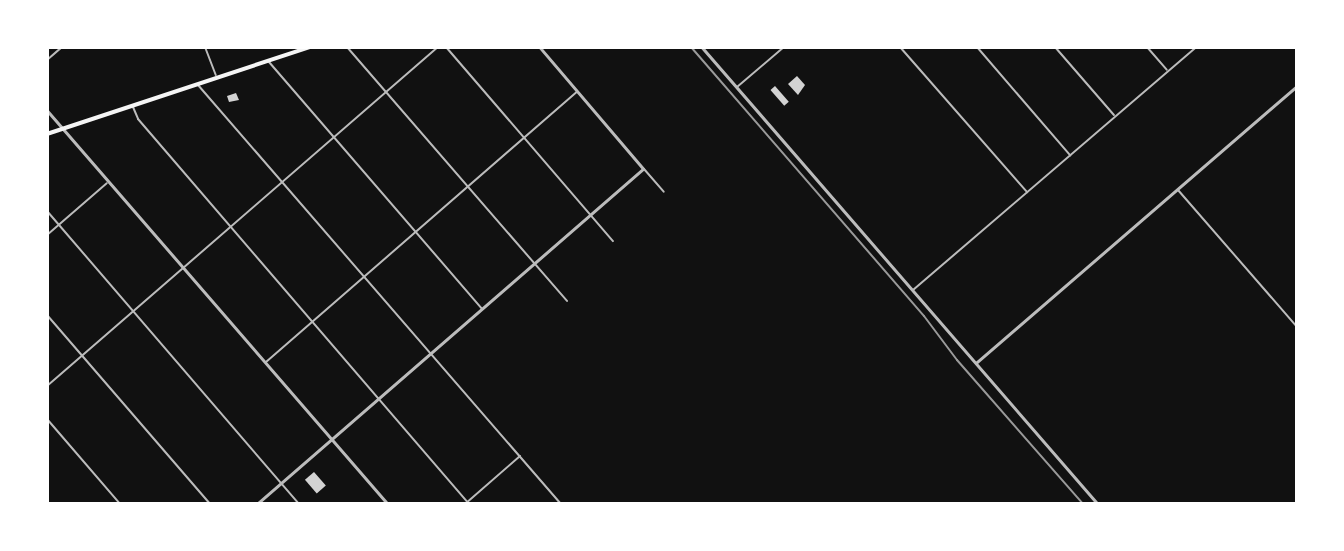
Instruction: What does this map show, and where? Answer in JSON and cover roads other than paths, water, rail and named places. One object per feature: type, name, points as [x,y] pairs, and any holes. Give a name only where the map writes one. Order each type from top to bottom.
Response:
[{"type":"main road","points":[[47,134],[310,47]]},
{"type":"street","points":[[47,60],[62,47]]},
{"type":"street","points":[[205,47],[217,78]]},
{"type":"street","points":[[347,47],[567,301]]},
{"type":"street","points":[[47,386],[438,47]]},
{"type":"street","points":[[446,47],[613,241]]},
{"type":"street","points":[[539,47],[664,192]]},
{"type":"street","points":[[702,47],[1098,504]]},
{"type":"street","points":[[736,88],[784,47]]},
{"type":"street","points":[[900,47],[1027,193]]},
{"type":"street","points":[[976,47],[1070,155]]},
{"type":"street","points":[[1055,47],[1115,117]]},
{"type":"street","points":[[1147,47],[1168,72]]},
{"type":"street","points":[[912,290],[1197,47]]},
{"type":"street","points":[[268,61],[482,309]]},
{"type":"street","points":[[198,85],[561,504]]},
{"type":"street","points":[[976,363],[1297,86]]},
{"type":"street","points":[[266,362],[577,92]]},
{"type":"street","points":[[133,106],[138,119],[467,503],[520,456]]},
{"type":"street","points":[[47,110],[388,504]]},
{"type":"street","points":[[257,504],[643,169]]},
{"type":"street","points":[[47,234],[109,181]]},
{"type":"street","points":[[1178,189],[1297,327]]},
{"type":"street","points":[[47,211],[299,504]]},
{"type":"street","points":[[47,315],[210,504]]},
{"type":"street","points":[[47,419],[120,504]]},
{"type":"railway","points":[[691,47],[1083,504]]}]
